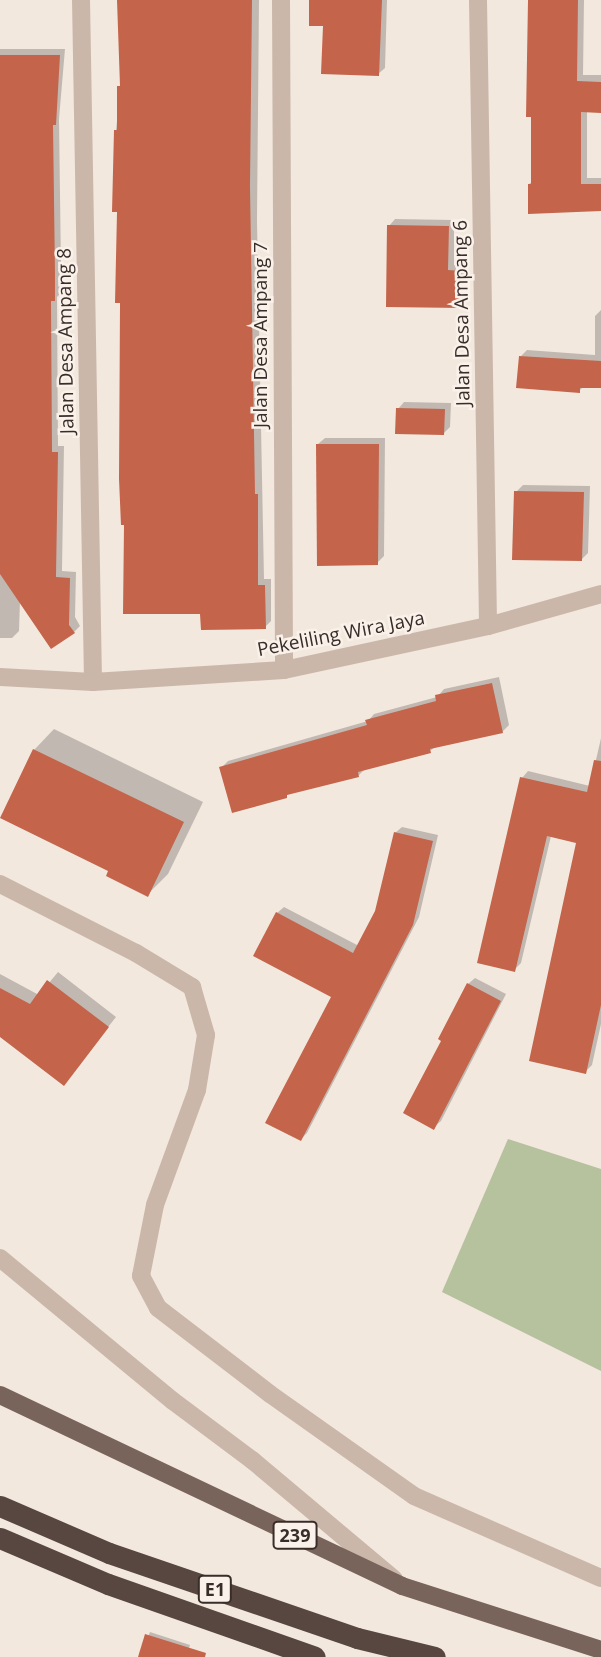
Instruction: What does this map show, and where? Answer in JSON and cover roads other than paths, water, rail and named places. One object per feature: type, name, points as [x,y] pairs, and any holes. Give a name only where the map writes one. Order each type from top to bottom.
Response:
[{"type":"highway","name":"E1","points":[[0,1506],[108,1553],[357,1638],[435,1657]]},
{"type":"highway","name":"E1","points":[[0,1538],[108,1584],[315,1657]]},
{"type":"main road","name":"239","points":[[0,1395],[402,1586],[601,1650]]},
{"type":"street","name":"Jalan Desa Ampang 8","points":[[81,0],[93,682]]},
{"type":"street","name":"Jalan Desa Ampang 7","points":[[281,0],[284,670]]},
{"type":"street","name":"Jalan Desa Ampang 6","points":[[478,0],[488,626]]},
{"type":"street","name":"Pekeliling Wira Jaya","points":[[0,677],[93,682],[284,670],[488,626],[601,594]]},
{"type":"street","points":[[0,884],[136,953],[192,987],[206,1035],[197,1090],[155,1205],[141,1276],[158,1308],[270,1394],[414,1496],[601,1578]]},
{"type":"street","points":[[0,1258],[173,1401],[252,1460],[402,1586]]}]
